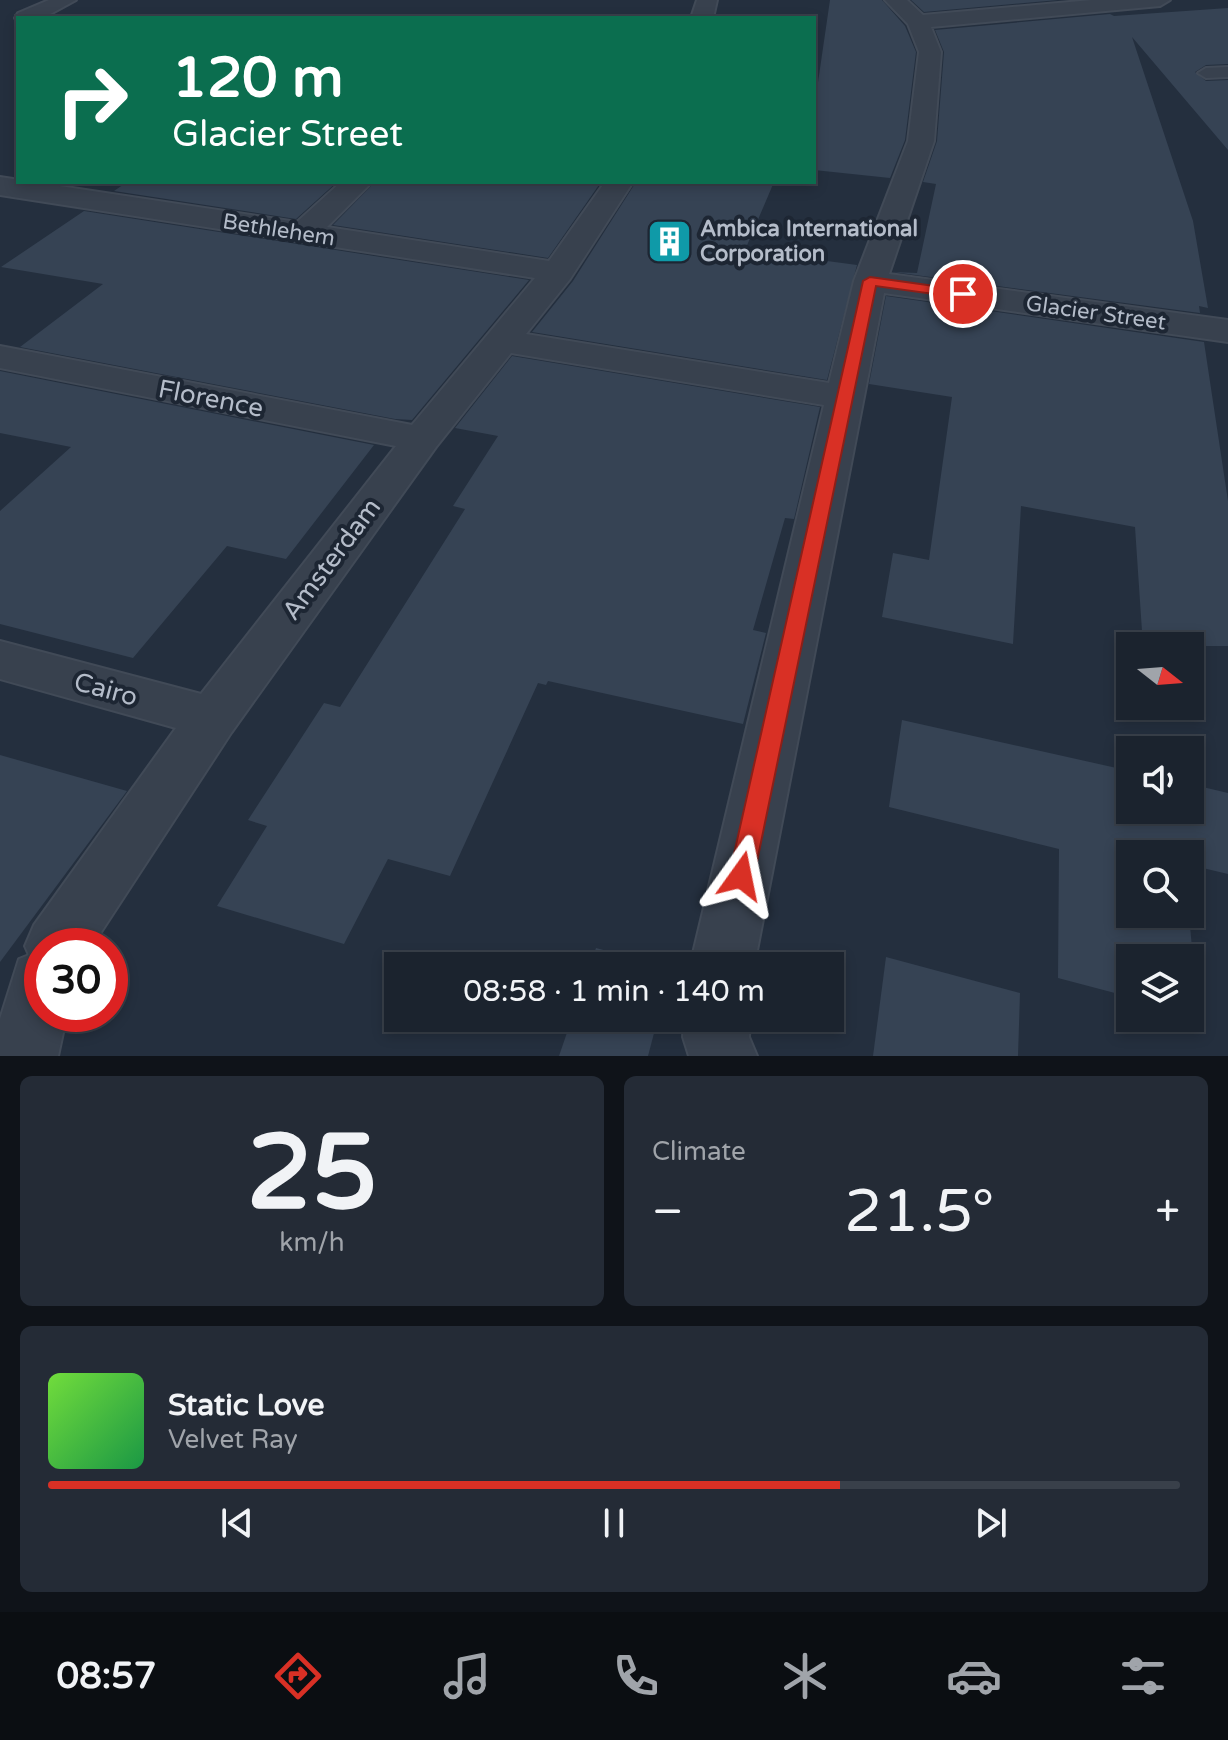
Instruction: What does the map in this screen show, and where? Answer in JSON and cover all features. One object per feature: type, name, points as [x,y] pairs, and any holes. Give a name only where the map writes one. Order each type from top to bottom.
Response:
[{"type":"street","points":[[31,16],[66,0]]},
{"type":"street","points":[[725,952],[870,281],[921,141],[930,52],[918,22],[895,0]]},
{"type":"street","points":[[918,22],[1160,0]]},
{"type":"street","points":[[303,233],[356,184]]},
{"type":"street","name":"Amsterdam","points":[[68,928],[212,718],[422,439],[505,341],[558,272],[618,184]]},
{"type":"street","name":"Bethlehem","points":[[0,186],[558,272]]},
{"type":"street","name":"Glacier Street","points":[[870,281],[1227,333]]},
{"type":"street","points":[[505,341],[843,397]]},
{"type":"street","name":"Florence","points":[[0,357],[422,439]]},
{"type":"street","name":"Cairo","points":[[0,660],[212,718]]},
{"type":"street","points":[[24,1056],[30,1032]]},
{"type":"street","points":[[716,1032],[723,1056]]},
{"type":"lane","points":[[1206,73],[1228,72]]},
{"type":"building","points":[[830,0],[882,0],[905,26],[916,52],[905,140],[890,178],[816,170],[817,89]]},
{"type":"building","points":[[911,0],[1058,0],[924,12]]},
{"type":"building","points":[[1228,8],[1228,64],[1206,65],[1195,72],[1206,81],[1228,80],[1228,150],[1132,37],[1193,221],[1208,308],[1199,306],[1200,313],[893,272],[917,273],[936,184],[923,182],[937,141],[944,52],[935,30],[1110,14]]},
{"type":"building","points":[[124,184],[335,184],[296,219],[114,191]]},
{"type":"building","points":[[373,184],[600,184],[548,258],[333,225]]},
{"type":"building","points":[[635,184],[773,184],[745,250],[857,265],[827,380],[532,332],[573,281]]},
{"type":"building","points":[[84,211],[529,280],[412,420],[395,419],[20,347],[103,284],[1,267]]},
{"type":"building","points":[[886,296],[1204,342],[1228,501],[1228,646],[1204,646],[1204,632],[1142,632],[1135,527],[1021,506],[1013,644],[882,617],[893,553],[929,560],[952,397],[869,384]]},
{"type":"building","points":[[512,356],[820,407],[794,519],[785,518],[753,630],[766,633],[743,724],[548,681],[546,685],[538,683],[450,876],[388,859],[344,944],[217,906],[267,826],[248,820],[324,703],[340,707],[465,509],[453,506],[498,436],[455,428]]},
{"type":"building","points":[[0,371],[374,445],[286,559],[227,546],[133,658],[0,624],[0,511],[71,447],[0,433]]},
{"type":"building","points":[[902,720],[1116,768],[1116,824],[1204,824],[1204,787],[1228,793],[1228,874],[1204,868],[1204,840],[1116,840],[1116,928],[1190,928],[1192,944],[1116,944],[1116,993],[1058,978],[1059,849],[889,807]]},
{"type":"building","points":[[0,755],[127,791],[24,928],[0,962]]},
{"type":"building","points":[[886,957],[1020,993],[1018,1056],[873,1056]]},
{"type":"building","points":[[567,1032],[654,1032],[648,1056],[559,1056]]},
{"type":"place","name":"Ambica International Corporation","points":[[669,241]]},
{"type":"route","points":[[741,876],[870,281],[963,294]]}]
